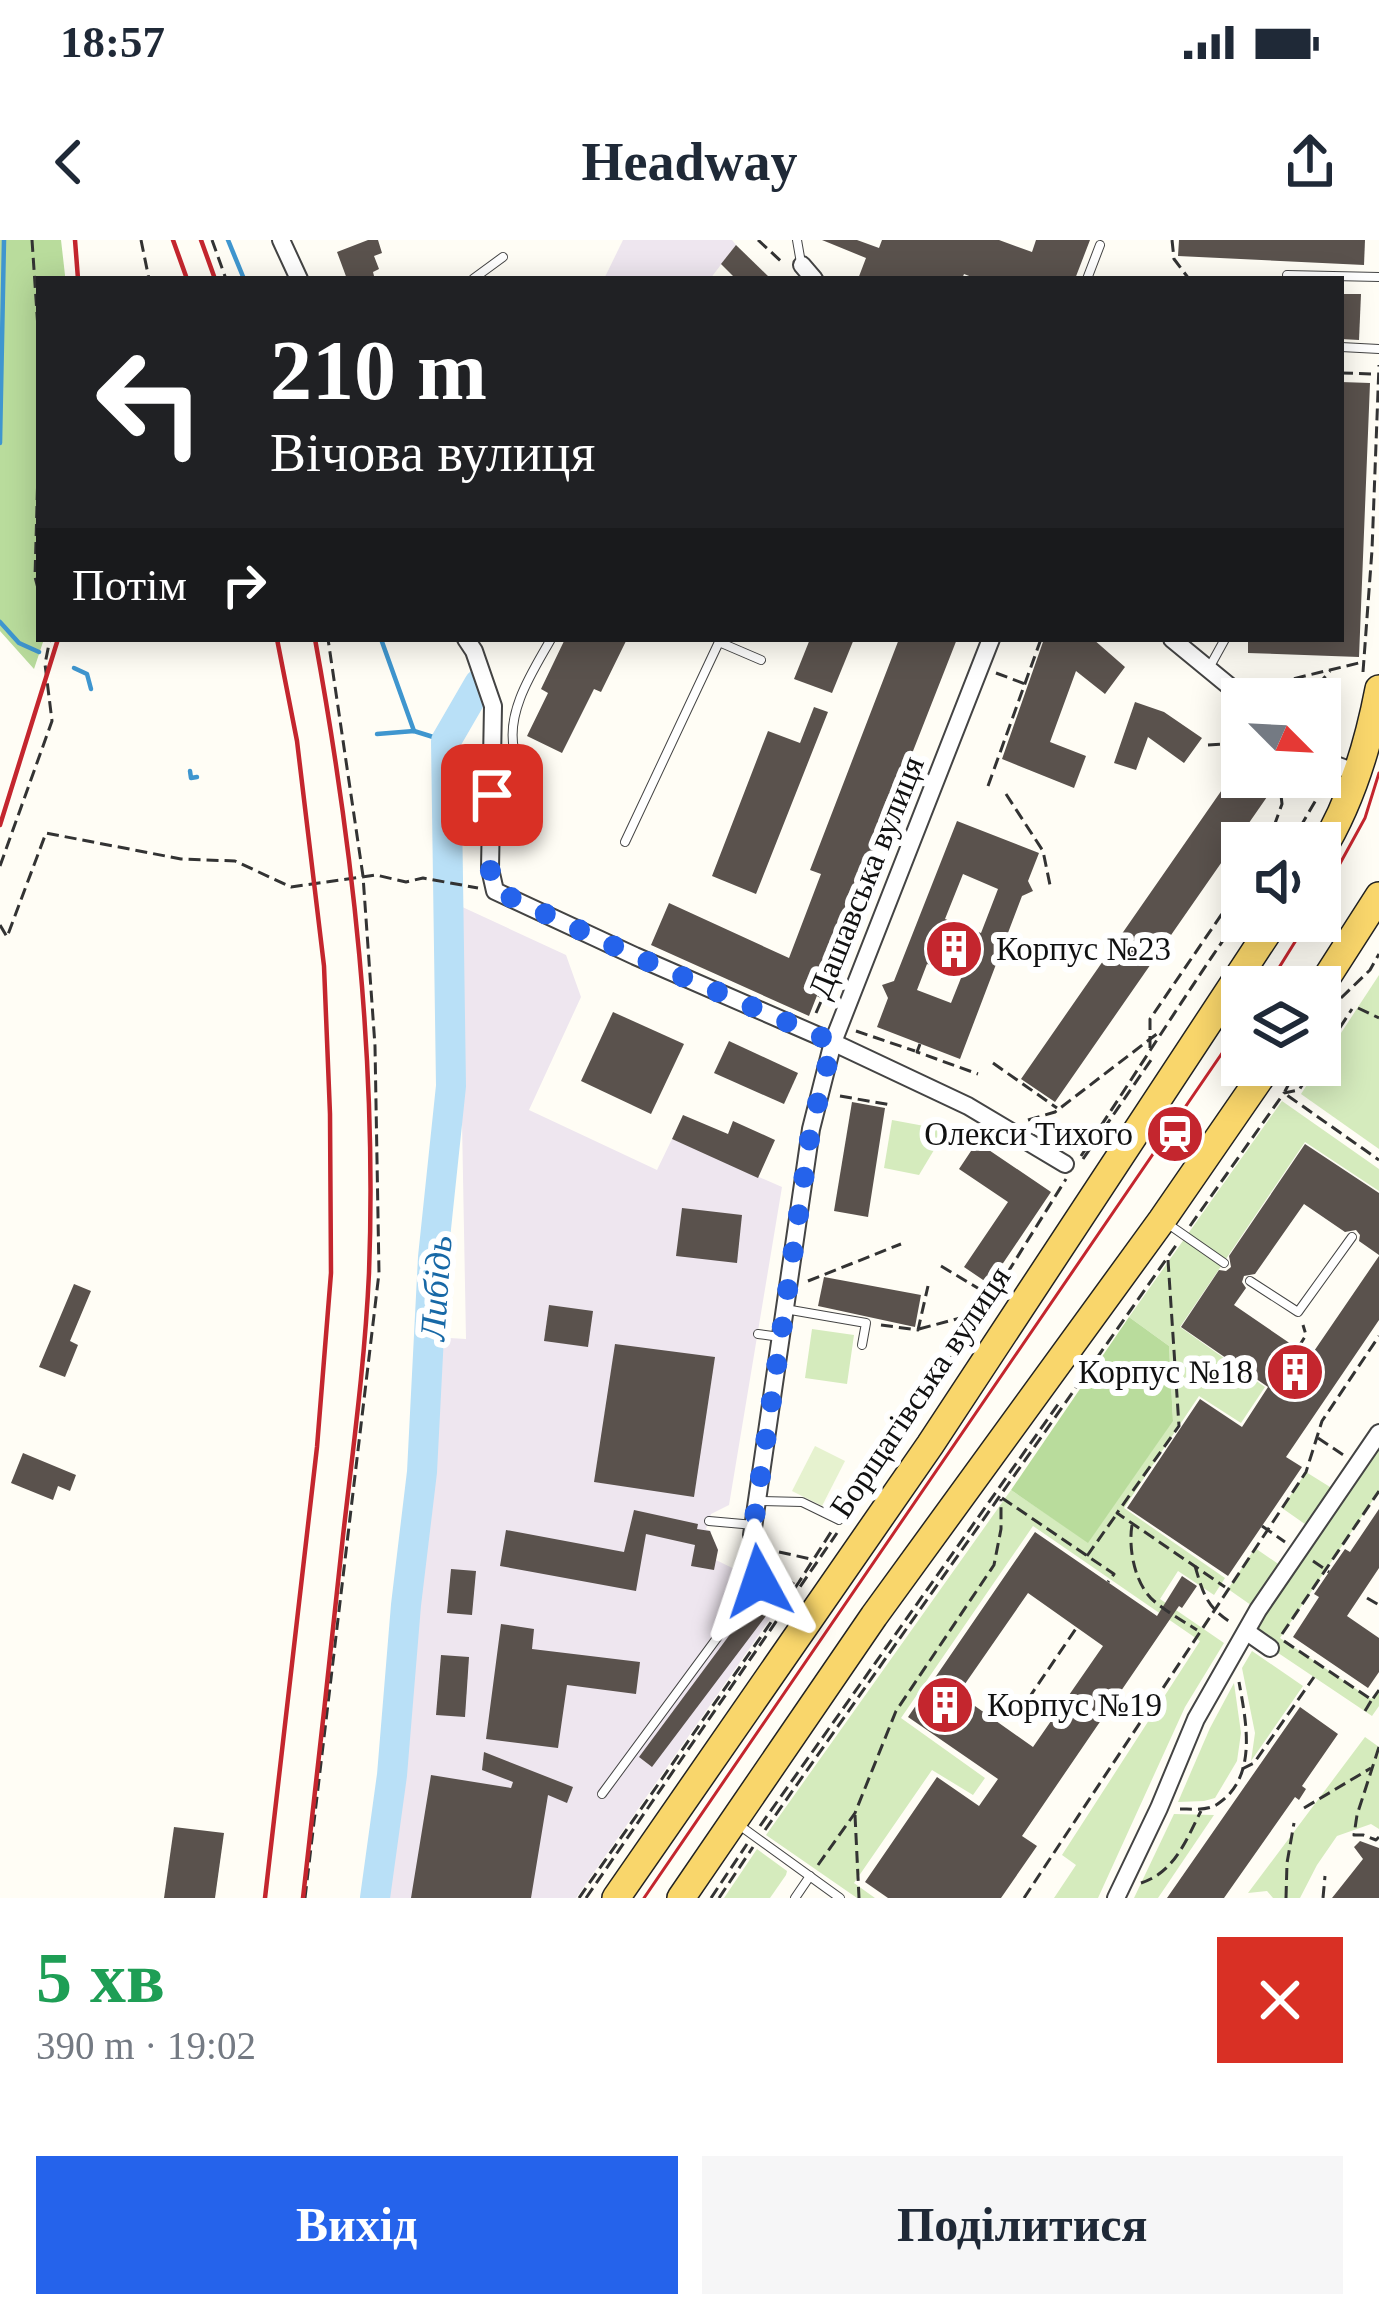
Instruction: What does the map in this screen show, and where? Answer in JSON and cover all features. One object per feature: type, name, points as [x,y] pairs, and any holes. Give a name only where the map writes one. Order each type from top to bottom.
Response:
[{"type":"main road","points":[[1336,822],[1357,773],[1370,685]]},
{"type":"main road","points":[[1334,966],[1379,896]]},
{"type":"main road","name":"Борщагівська вулиця","points":[[616,1898],[930,1445],[1261,942]]},
{"type":"main road","points":[[681,1898],[748,1831],[956,1499],[1175,1229],[1257,1086]]},
{"type":"street","points":[[281,240],[298,276]]},
{"type":"street","name":"Дашавська вулиця","points":[[762,1556],[752,1535],[811,1129],[833,1042],[990,642]]},
{"type":"street","points":[[1176,642],[1224,678]]},
{"type":"street","points":[[470,645],[493,706],[490,869],[495,890],[968,1106],[1072,1167]]},
{"type":"street","points":[[1341,767],[1357,773]]},
{"type":"street","points":[[1116,1898],[1196,1719],[1284,1568],[1379,1433]]},
{"type":"street","points":[[1247,1632],[1270,1648]]},
{"type":"lane","points":[[797,240],[802,271]]},
{"type":"lane","points":[[1088,276],[1100,245]]},
{"type":"lane","points":[[476,276],[502,257]]},
{"type":"lane","points":[[1287,274],[1379,277]]},
{"type":"lane","points":[[1344,347],[1379,349]]},
{"type":"lane","points":[[530,815],[512,744],[517,706],[549,642]]},
{"type":"lane","points":[[625,842],[719,642],[761,660]]},
{"type":"lane","points":[[1208,669],[1223,642]]},
{"type":"lane","points":[[1175,1229],[1224,1263]]},
{"type":"lane","points":[[1250,1281],[1298,1312],[1352,1237]]},
{"type":"lane","points":[[785,1309],[866,1323],[862,1345]]},
{"type":"lane","points":[[758,1334],[781,1337]]},
{"type":"lane","points":[[758,1501],[802,1502],[838,1526]]},
{"type":"lane","points":[[709,1521],[754,1526]]},
{"type":"lane","points":[[602,1794],[759,1581],[762,1556]]},
{"type":"lane","points":[[748,1831],[840,1898]]},
{"type":"lane","points":[[795,1898],[810,1876]]},
{"type":"path","points":[[32,240],[36,299]]},
{"type":"path","points":[[141,240],[147,276]]},
{"type":"path","points":[[212,240],[225,276]]},
{"type":"path","points":[[758,240],[802,271]]},
{"type":"path","points":[[1172,240],[1174,259],[1187,276]]},
{"type":"path","points":[[1370,685],[1367,645],[1379,361]]},
{"type":"path","points":[[1344,374],[1378,373]]},
{"type":"path","points":[[36,541],[36,581]]},
{"type":"path","points":[[0,866],[52,721],[45,664],[49,642]]},
{"type":"path","points":[[305,1898],[379,1273],[375,1046],[363,875],[328,642]]},
{"type":"path","points":[[988,787],[1040,642]]},
{"type":"path","points":[[1304,678],[1363,662]]},
{"type":"path","points":[[980,668],[1026,684]]},
{"type":"path","points":[[1324,678],[1331,670]]},
{"type":"path","points":[[1208,745],[1221,744]]},
{"type":"path","points":[[1006,794],[1042,851],[1051,885]]},
{"type":"path","points":[[0,925],[7,937],[46,832],[181,859],[235,861],[291,887],[376,875],[495,890]]},
{"type":"path","points":[[1149,1054],[1150,1019],[1221,915]]},
{"type":"path","points":[[583,1898],[983,1312],[1072,1167],[1222,942]]},
{"type":"path","points":[[1341,997],[1370,970],[1379,954]]},
{"type":"path","points":[[812,1022],[823,997],[818,995]]},
{"type":"path","points":[[1341,1029],[1355,1009],[1378,1017]]},
{"type":"path","points":[[1016,1124],[1059,1109],[1164,1027]]},
{"type":"path","points":[[852,1030],[978,1074]]},
{"type":"path","points":[[917,1052],[920,1044]]},
{"type":"path","points":[[993,1063],[1059,1109]]},
{"type":"path","points":[[1087,1556],[1179,1426],[1168,1258],[1175,1229],[1288,1086]]},
{"type":"path","points":[[1284,1093],[1302,1086]]},
{"type":"path","points":[[1284,1093],[1379,1160]]},
{"type":"path","points":[[832,1095],[891,1105]]},
{"type":"path","points":[[711,1898],[748,1831],[1270,1098]]},
{"type":"path","points":[[801,1284],[902,1244]]},
{"type":"path","points":[[719,1898],[748,1831],[1001,1497],[1168,1258]]},
{"type":"path","points":[[940,1266],[991,1296]]},
{"type":"path","points":[[917,1330],[928,1286]]},
{"type":"path","points":[[850,1513],[952,1363],[991,1296]]},
{"type":"path","points":[[866,1323],[917,1330],[983,1312]]},
{"type":"path","points":[[1298,1312],[1306,1335],[1298,1348]]},
{"type":"path","points":[[1024,1898],[1306,1472],[1322,1421],[1379,1336]]},
{"type":"path","points":[[1365,1711],[1376,1695],[1280,1638],[1379,1491]]},
{"type":"path","points":[[1001,1497],[1114,1574],[1108,1582]]},
{"type":"path","points":[[810,1876],[855,1813],[896,1711],[994,1565],[1001,1497]]},
{"type":"path","points":[[1117,1513],[1228,1588]]},
{"type":"path","points":[[1132,1524],[1129,1541],[1136,1572],[1149,1598],[1199,1632]]},
{"type":"path","points":[[583,1898],[838,1526]]},
{"type":"path","points":[[762,1556],[812,1560]]},
{"type":"path","points":[[1311,1559],[1328,1570]]},
{"type":"path","points":[[1194,1564],[1213,1610],[1247,1632]]},
{"type":"path","points":[[1367,1598],[1379,1605]]},
{"type":"path","points":[[1018,1714],[1077,1627]]},
{"type":"path","points":[[1159,1808],[1217,1805],[1233,1788],[1248,1734],[1233,1657]]},
{"type":"path","points":[[1242,1769],[1254,1763],[1314,1677]]},
{"type":"path","points":[[1379,1747],[1354,1835],[1379,1837]]},
{"type":"path","points":[[1304,1808],[1372,1767]]},
{"type":"path","points":[[1233,1788],[1240,1793]]},
{"type":"path","points":[[1148,1882],[1176,1861],[1202,1809]]},
{"type":"path","points":[[855,1813],[860,1898]]},
{"type":"path","points":[[1286,1898],[1294,1823]]},
{"type":"path","points":[[1323,1898],[1325,1876]]},
{"type":"shaded area","points":[[623,240],[732,240],[736,245],[712,276],[605,276]]},
{"type":"shaded area","points":[[458,905],[566,955],[581,997],[529,1110],[657,1170],[672,1139],[782,1187],[729,1505],[711,1514],[706,1529],[718,1550],[716,1560],[767,1585],[777,1571],[795,1583],[576,1898],[378,1898],[408,1647],[433,1337],[466,1339]]},
{"type":"green space","points":[[0,240],[61,240],[65,276],[36,276],[36,642],[43,642],[34,669],[0,631]]},
{"type":"green space","points":[[1379,975],[1379,1149],[1301,1094],[1306,1086],[1341,1086],[1341,1033]]},
{"type":"green space","points":[[1282,1101],[1379,1169],[1379,1191],[1305,1142],[1180,1327],[1265,1387],[1241,1423],[1199,1396],[1124,1508],[1225,1578],[1214,1595],[1178,1571],[1160,1599],[1224,1643],[1185,1707],[1098,1898],[1054,1898],[1076,1865],[1062,1855],[1200,1641],[1033,1526],[901,1718],[985,1778],[973,1795],[932,1770],[854,1883],[875,1898],[857,1898],[766,1835],[1011,1490],[1088,1542],[1173,1420],[1169,1346],[1129,1317]]},
{"type":"green space","points":[[892,1120],[946,1130],[919,1175],[884,1168]]},
{"type":"green space","points":[[1129,1317],[1169,1346],[1173,1421],[1088,1543],[1011,1490]]},
{"type":"green space","points":[[812,1329],[854,1335],[847,1384],[805,1378]]},
{"type":"green space","points":[[1379,1433],[1379,1491],[1280,1638],[1371,1699],[1379,1690],[1379,1706],[1372,1716],[1247,1632],[1258,1610],[1228,1589],[1255,1548],[1284,1568],[1312,1529],[1282,1508],[1306,1472],[1338,1492]]},
{"type":"green space","points":[[815,1446],[845,1461],[822,1506],[792,1491]]},
{"type":"green space","points":[[1252,1651],[1303,1686],[1251,1761],[1255,1733],[1242,1668]]},
{"type":"green space","points":[[1234,1683],[1241,1733],[1237,1761],[1215,1798],[1178,1802],[1210,1728]]},
{"type":"green space","points":[[1365,1737],[1379,1747],[1379,1829],[1371,1824],[1337,1836],[1300,1898],[1273,1898],[1267,1891],[1248,1893]]},
{"type":"green space","points":[[1174,1814],[1214,1815],[1158,1898],[1134,1898]]},
{"type":"green space","points":[[757,1849],[787,1871],[786,1875],[770,1898],[724,1898]]},
{"type":"building","points":[[378,240],[382,253],[374,256],[379,269],[374,276],[346,276],[337,252]]},
{"type":"building","points":[[822,240],[857,240],[879,248],[882,240],[999,240],[1032,252],[1036,240],[1090,240],[1076,276],[859,276],[866,258]]},
{"type":"building","points":[[1179,240],[1365,240],[1364,265],[1178,256]]},
{"type":"building","points":[[736,245],[768,276],[733,276],[721,264]]},
{"type":"building","points":[[1344,294],[1361,294],[1359,340],[1344,339]]},
{"type":"building","points":[[1344,382],[1370,383],[1359,657],[1248,653],[1248,642],[1344,642]]},
{"type":"building","points":[[564,642],[626,642],[601,692],[594,689],[562,753],[527,736],[548,693],[541,689]]},
{"type":"building","points":[[809,642],[853,642],[832,693],[794,679]]},
{"type":"building","points":[[898,642],[956,642],[809,1016],[651,945],[669,903],[789,958],[821,874],[810,870]]},
{"type":"building","points":[[1043,642],[1096,642],[1125,667],[1105,694],[1076,671],[1050,742],[1086,756],[1074,788],[1002,759]]},
{"type":"building","points":[[1135,702],[1164,712],[1202,738],[1184,763],[1148,737],[1136,770],[1114,763]]},
{"type":"building","points":[[814,707],[828,712],[756,894],[712,876],[768,731],[800,743]]},
{"type":"building","points":[[1221,791],[1221,798],[1266,798],[1250,822],[1221,822],[1221,863],[1055,1102],[1021,1079]]},
{"type":"building","name":"Корпус №23","points":[[957,821],[1039,853],[1028,881],[1033,891],[1022,896],[960,1059],[877,1027],[888,998],[882,985],[894,981]],"holes":[[[963,874],[998,889],[981,933],[945,919]],[[927,964],[961,978],[951,1003],[917,990]]]},
{"type":"building","points":[[613,1012],[684,1044],[651,1114],[581,1081]]},
{"type":"building","points":[[729,1041],[798,1073],[784,1104],[714,1073]]},
{"type":"building","points":[[852,1102],[885,1108],[868,1217],[834,1211]]},
{"type":"building","points":[[683,1115],[728,1134],[733,1121],[775,1140],[758,1178],[672,1139]]},
{"type":"building","points":[[977,1142],[1051,1192],[989,1284],[964,1267],[1008,1202],[959,1169]]},
{"type":"building","name":"Корпус №18","points":[[1305,1144],[1379,1193],[1379,1255],[1359,1241],[1356,1230],[1345,1232],[1304,1204],[1255,1274],[1244,1276],[1246,1288],[1234,1305],[1310,1357],[1379,1256],[1379,1320],[1286,1457],[1302,1467],[1228,1576],[1127,1508],[1200,1399],[1242,1427],[1268,1387],[1181,1327],[1219,1270],[1231,1267],[1229,1256]]},
{"type":"building","points":[[682,1208],[742,1215],[737,1263],[676,1256]]},
{"type":"building","points":[[824,1277],[921,1295],[915,1327],[818,1306]]},
{"type":"building","points":[[74,1284],[91,1291],[70,1341],[78,1345],[65,1377],[39,1367]]},
{"type":"building","points":[[549,1305],[593,1311],[588,1347],[544,1341]]},
{"type":"building","points":[[615,1344],[715,1357],[694,1497],[594,1482]]},
{"type":"building","points":[[23,1453],[76,1475],[70,1491],[58,1486],[53,1500],[11,1483]]},
{"type":"building","points":[[1379,1509],[1379,1568],[1347,1616],[1379,1638],[1379,1672],[1368,1688],[1293,1637],[1319,1597],[1314,1594]]},
{"type":"building","points":[[634,1510],[710,1531],[718,1550],[714,1570],[691,1566],[695,1545],[646,1534],[636,1591],[500,1566],[506,1530],[624,1552]]},
{"type":"building","name":"Корпус №19","points":[[1035,1532],[1157,1616],[1182,1576],[1197,1586],[1022,1836],[1037,1846],[1001,1898],[888,1898],[865,1882],[937,1777],[979,1806],[998,1779],[908,1717]],"holes":[[[1028,1593],[1103,1646],[1033,1747],[958,1694]]]},
{"type":"building","points":[[451,1569],[476,1571],[472,1615],[447,1613]]},
{"type":"building","points":[[777,1571],[795,1583],[652,1767],[639,1757]]},
{"type":"building","points":[[501,1624],[534,1629],[532,1649],[640,1662],[636,1694],[567,1685],[558,1748],[486,1739]]},
{"type":"building","points":[[441,1655],[469,1657],[465,1717],[436,1715]]},
{"type":"building","points":[[1300,1707],[1338,1734],[1302,1786],[1306,1789],[1299,1800],[1295,1797],[1224,1898],[1167,1898]]},
{"type":"building","points":[[484,1752],[573,1787],[567,1803],[548,1795],[531,1898],[411,1898],[431,1775],[511,1788],[513,1782],[482,1770]]},
{"type":"building","points":[[174,1827],[224,1833],[215,1898],[164,1898]]},
{"type":"building","points":[[1360,1841],[1379,1848],[1379,1898],[1332,1898],[1363,1859],[1354,1847]]},
{"type":"waterway","points":[[0,443],[4,240]]},
{"type":"waterway","points":[[228,240],[243,276]]},
{"type":"waterway","points":[[0,622],[19,643],[39,652]]},
{"type":"waterway","points":[[382,642],[414,731]]},
{"type":"waterway","points":[[74,668],[87,674],[91,689]]},
{"type":"waterway","name":"Либідь","points":[[375,1898],[422,1472],[433,1257],[451,1086],[446,741],[479,684]]},
{"type":"waterway","points":[[377,734],[414,731],[446,741]]},
{"type":"waterway","points":[[190,771],[191,778],[197,777]]},
{"type":"tram line","points":[[1341,862],[1365,818],[1379,773]]},
{"type":"tram line","points":[[1280,966],[1295,942]]},
{"type":"tram line","points":[[644,1898],[1221,1055]]},
{"type":"railway","points":[[75,240],[78,276]]},
{"type":"railway","points":[[173,240],[186,276]]},
{"type":"railway","points":[[201,240],[214,276]]},
{"type":"railway","points":[[0,825],[57,642]]},
{"type":"railway","points":[[265,1898],[317,1447],[331,1273],[324,966],[297,741],[278,642]]},
{"type":"railway","points":[[303,1898],[362,1372],[371,1193],[359,954],[341,796],[315,642]]},
{"type":"place","name":"Корпус №23","points":[[954,949]]},
{"type":"place","name":"Олекси Тихого","points":[[1175,1134]]},
{"type":"place","name":"Корпус №18","points":[[1295,1372]]},
{"type":"place","name":"Корпус №19","points":[[945,1705]]},
{"type":"route","points":[[492,795],[490,869],[495,890],[833,1042],[811,1129],[752,1535],[763,1565],[759,1581]]}]
